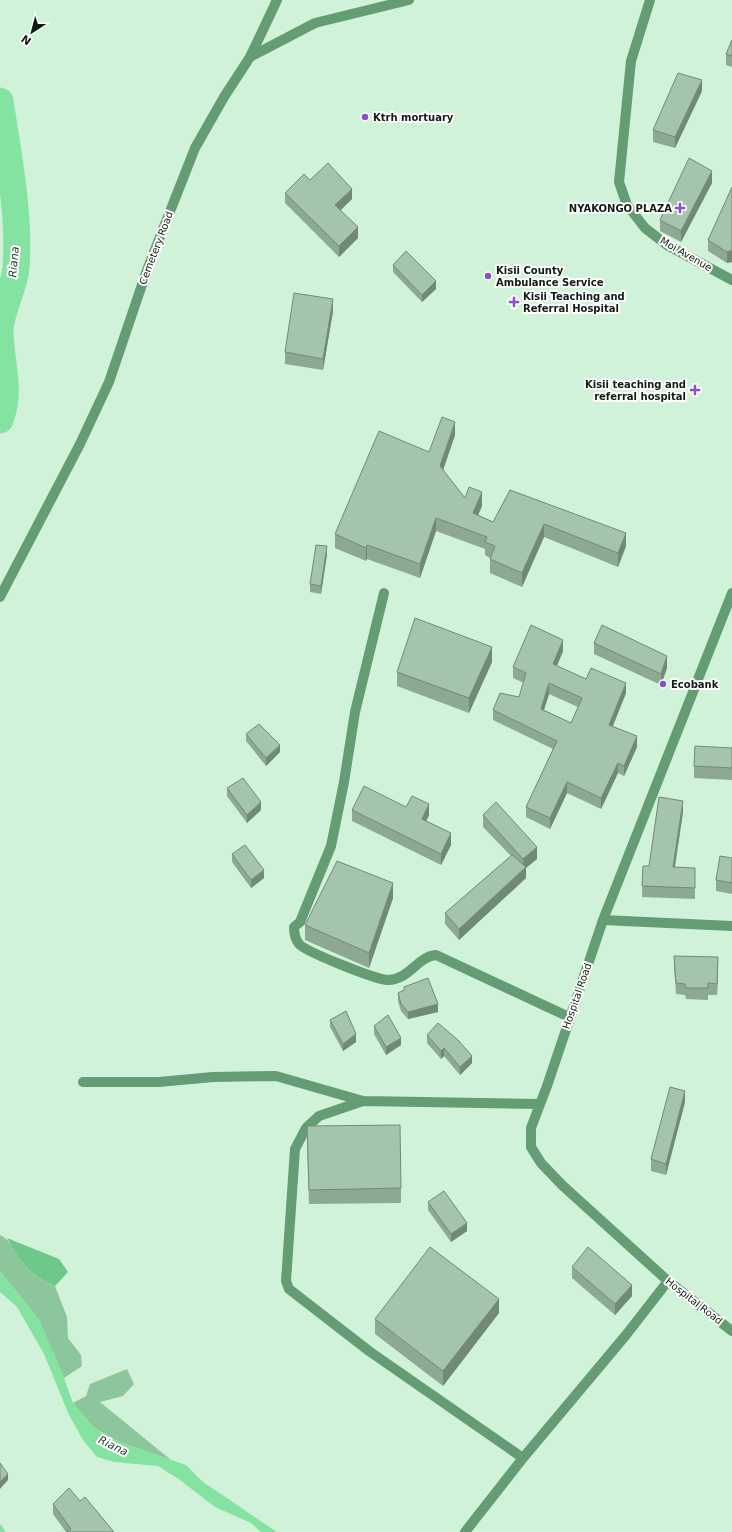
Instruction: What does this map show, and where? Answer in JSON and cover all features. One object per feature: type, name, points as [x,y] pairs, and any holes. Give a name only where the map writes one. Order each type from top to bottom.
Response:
[{"type":"street","points":[[250,57],[277,0]]},
{"type":"street","name":"Cemetery Road","points":[[0,597],[80,444],[109,382],[147,270],[195,148],[224,97],[250,57],[315,23],[409,0]]},
{"type":"street","name":"Moi Avenue","points":[[650,0],[631,61],[618,182],[627,205],[645,228],[666,245],[732,280]]},
{"type":"street","points":[[384,593],[355,712],[344,782],[331,846],[300,922],[294,927],[294,934],[300,945],[314,952],[364,975],[388,980],[401,977],[414,969],[428,956],[436,955],[569,1017]]},
{"type":"street","name":"Hospital Road","points":[[732,593],[727,621],[603,920],[569,1017],[547,1086],[531,1128],[531,1147],[541,1163],[568,1190],[668,1281],[732,1331]]},
{"type":"street","points":[[603,920],[732,926]]},
{"type":"street","points":[[83,1082],[159,1082],[213,1077],[276,1076],[363,1101],[539,1104]]},
{"type":"street","points":[[363,1101],[319,1116],[306,1128],[295,1149],[286,1281],[289,1289],[369,1351],[523,1458]]},
{"type":"street","points":[[465,1532],[523,1458],[626,1335],[668,1281]]},
{"type":"shaded area","points":[[0,1235],[9,1242],[31,1272],[40,1279],[55,1286],[67,1317],[68,1338],[81,1355],[82,1366],[64,1378],[39,1320],[0,1271]]},
{"type":"shaded area","points":[[7,1238],[59,1259],[68,1272],[55,1286],[46,1282],[26,1267]]},
{"type":"shaded area","points":[[127,1369],[134,1384],[123,1396],[100,1402],[171,1460],[119,1442],[93,1427],[73,1403],[86,1396],[90,1384]]},
{"type":"water","points":[[0,1271],[39,1320],[60,1367],[73,1403],[93,1427],[119,1442],[186,1465],[203,1482],[277,1532],[261,1532],[251,1523],[215,1507],[180,1480],[158,1466],[114,1462],[97,1457],[83,1440],[69,1415],[44,1354],[17,1307],[0,1292]]},
{"type":"building","points":[[732,40],[732,56],[726,54]]},
{"type":"building","points":[[678,73],[702,80],[675,137],[653,130]]},
{"type":"building","points":[[689,158],[712,171],[681,231],[660,220]]},
{"type":"building","points":[[328,163],[352,189],[335,205],[358,227],[339,246],[285,193],[304,174],[310,180]]},
{"type":"building","points":[[732,187],[732,250],[727,252],[708,240]]},
{"type":"building","points":[[406,251],[436,281],[422,295],[393,265]]},
{"type":"building","points":[[294,293],[333,299],[323,359],[285,352]]},
{"type":"building","points":[[442,417],[455,422],[440,466],[465,498],[469,487],[482,492],[473,513],[493,522],[510,490],[626,533],[618,553],[544,524],[522,573],[490,559],[495,546],[485,542],[487,537],[436,518],[420,564],[367,545],[366,548],[335,534],[379,431],[429,452]]},
{"type":"building","points":[[316,545],[327,546],[321,586],[310,584]]},
{"type":"building","points":[[415,618],[492,647],[469,698],[397,672]]},
{"type":"building","points":[[531,625],[563,640],[553,664],[586,679],[591,668],[626,683],[609,725],[637,736],[624,766],[618,763],[601,798],[567,782],[550,818],[526,807],[557,741],[493,710],[500,693],[519,697],[526,673],[513,667]],"holes":[[[549,683],[582,698],[571,723],[541,709]]]},
{"type":"building","points":[[602,625],[667,656],[661,674],[594,643]]},
{"type":"building","points":[[259,724],[280,745],[266,758],[246,734]]},
{"type":"building","points":[[695,746],[732,748],[732,768],[694,766]]},
{"type":"building","points":[[243,778],[261,802],[247,815],[227,788]]},
{"type":"building","points":[[364,786],[406,807],[412,796],[429,804],[422,819],[451,833],[441,854],[352,810]]},
{"type":"building","points":[[659,797],[683,801],[673,867],[695,868],[695,888],[642,886],[643,866],[649,866]]},
{"type":"building","points":[[496,802],[537,847],[523,859],[483,815]]},
{"type":"building","points":[[245,845],[264,870],[251,880],[232,854]]},
{"type":"building","points":[[512,855],[526,867],[459,929],[445,913]]},
{"type":"building","points":[[720,856],[732,858],[732,883],[716,880]]},
{"type":"building","points":[[337,861],[393,883],[369,953],[305,925]]},
{"type":"building","points":[[674,956],[718,957],[717,984],[708,983],[708,988],[686,988],[685,984],[676,983]]},
{"type":"building","points":[[428,978],[438,1004],[408,1012],[401,1004],[398,993],[404,990],[404,987]]},
{"type":"building","points":[[346,1011],[356,1034],[343,1044],[330,1020]]},
{"type":"building","points":[[388,1015],[401,1038],[386,1047],[374,1026]]},
{"type":"building","points":[[438,1023],[458,1040],[472,1056],[460,1067],[444,1048],[441,1051],[427,1035]]},
{"type":"building","points":[[670,1087],[685,1091],[666,1164],[651,1159]]},
{"type":"building","points":[[400,1125],[401,1188],[309,1190],[307,1126]]},
{"type":"building","points":[[444,1191],[467,1223],[451,1234],[428,1202]]},
{"type":"building","points":[[430,1247],[499,1299],[443,1371],[375,1319]]},
{"type":"building","points":[[588,1247],[632,1285],[615,1304],[572,1267]]},
{"type":"building","points":[[0,1463],[8,1474],[0,1482]]},
{"type":"building","points":[[69,1488],[80,1501],[85,1497],[114,1532],[66,1532],[71,1529],[53,1504]]},
{"type":"waterway","name":"Riana","points":[[0,101],[15,205],[17,247],[15,276],[3,314],[0,330],[5,386],[5,397],[0,420]]},
{"type":"waterway","points":[[0,1527],[3,1532]]},
{"type":"place","name":"Ktrh mortuary","points":[[365,117]]},
{"type":"place","name":"NYAKONGO PLAZA","points":[[680,208]]},
{"type":"place","name":"Kisii County Ambulance Service","points":[[488,276]]},
{"type":"place","name":"Kisii Teaching and Referral Hospital","points":[[514,302]]},
{"type":"place","name":"Kisii teaching and referral hospital","points":[[695,390]]},
{"type":"place","name":"Ecobank","points":[[663,684]]}]
